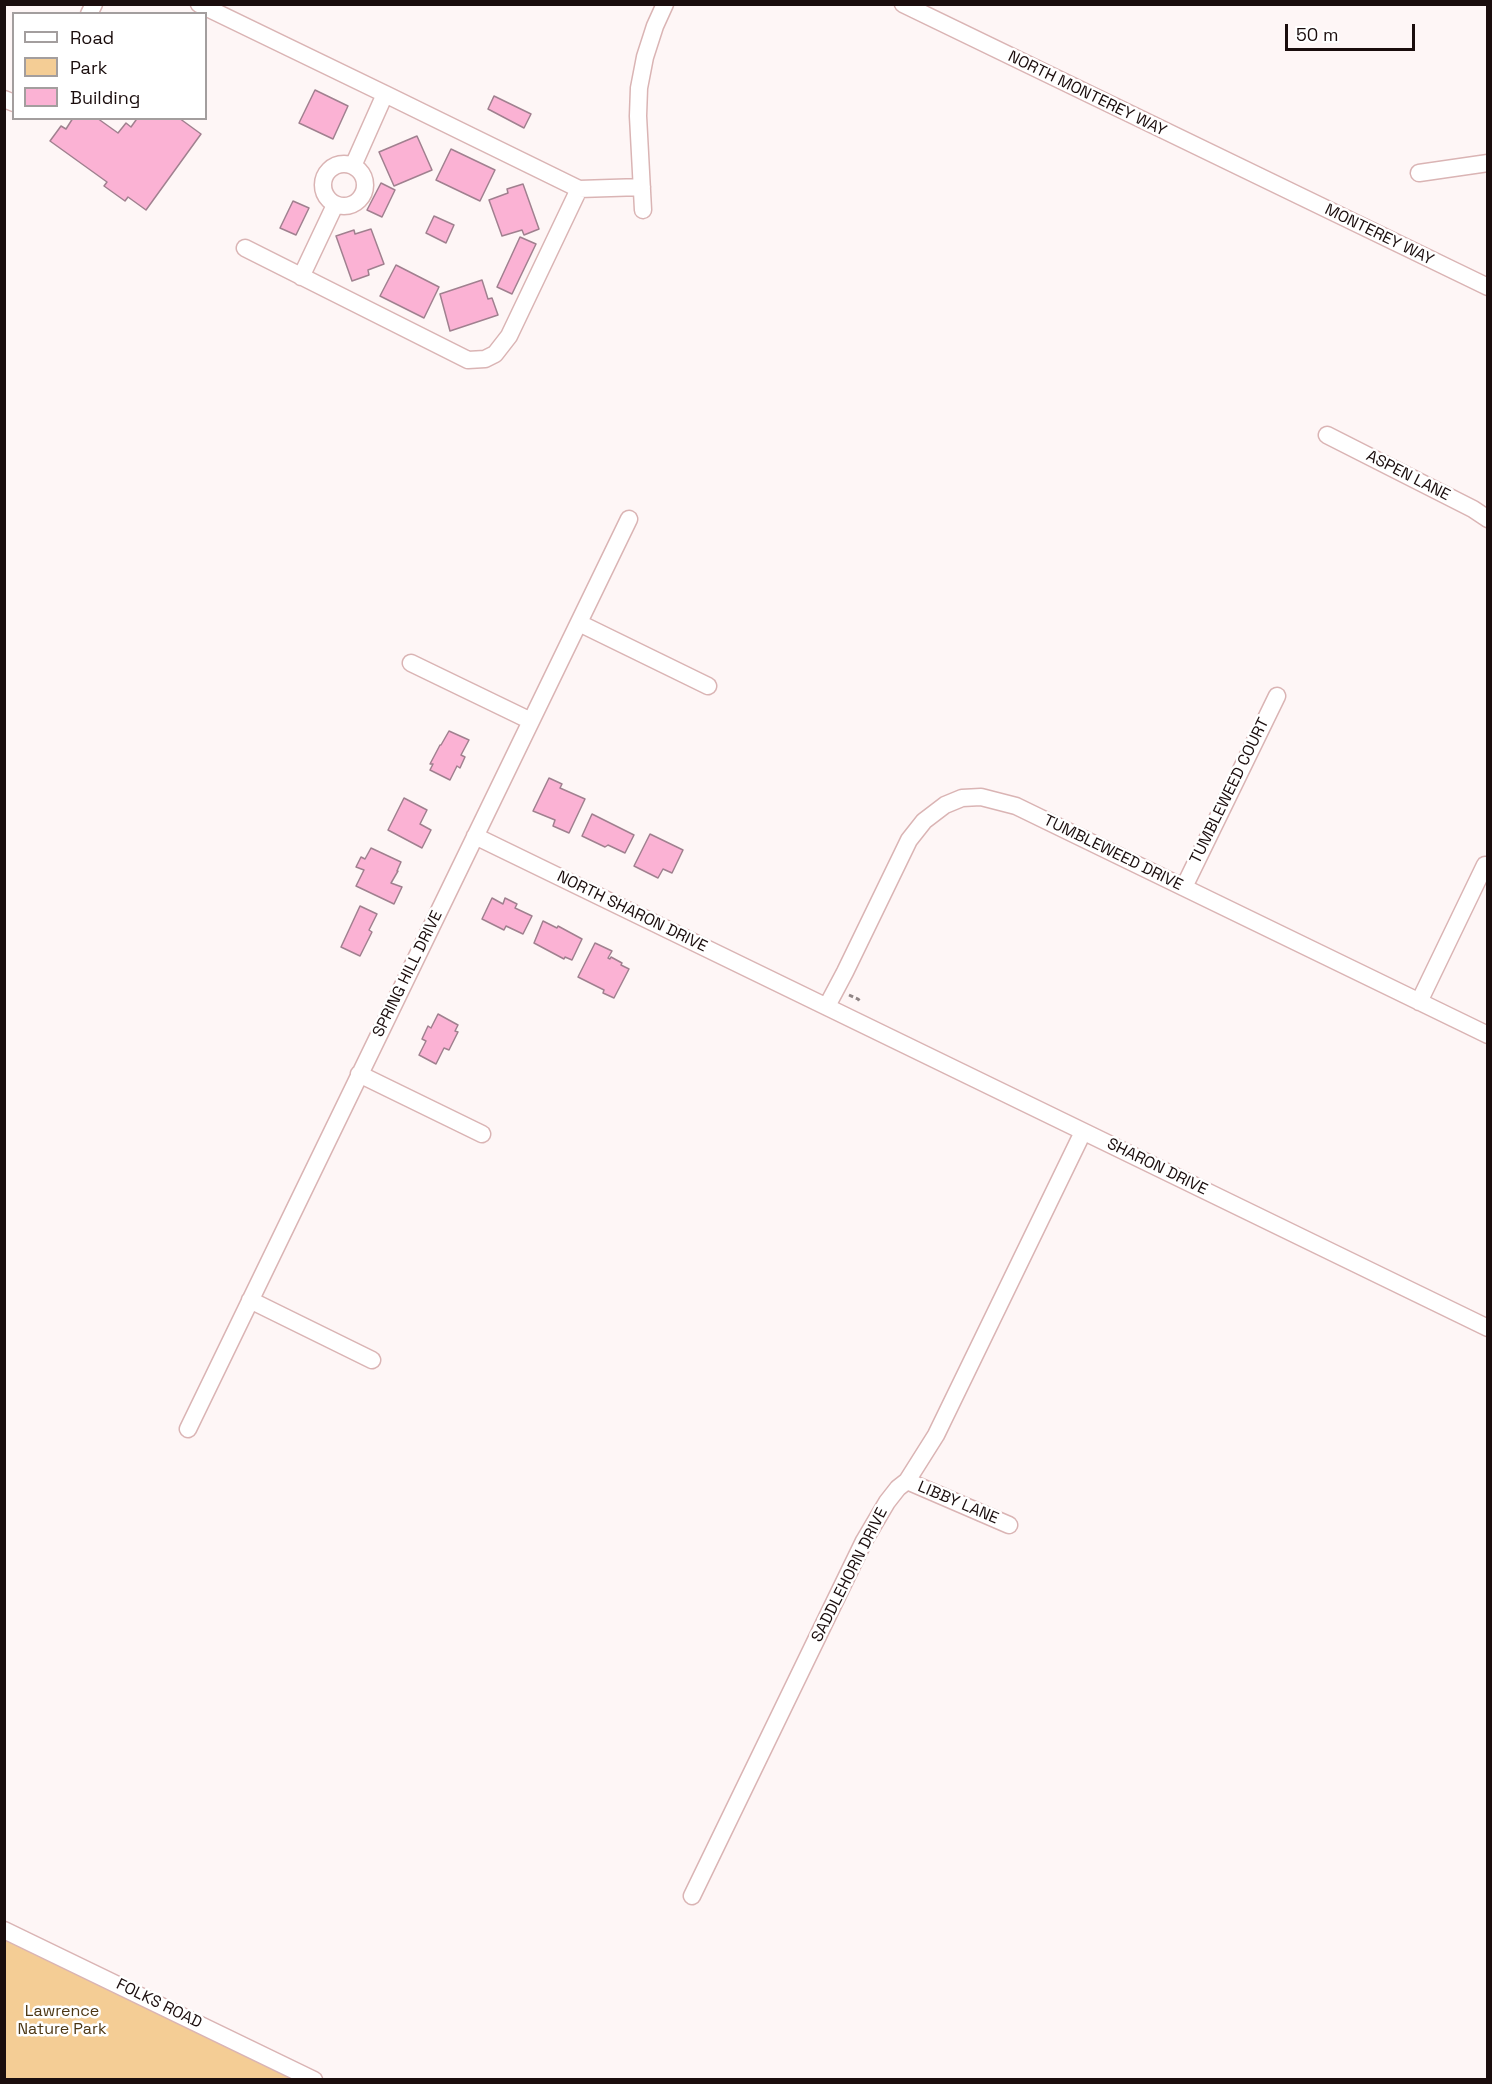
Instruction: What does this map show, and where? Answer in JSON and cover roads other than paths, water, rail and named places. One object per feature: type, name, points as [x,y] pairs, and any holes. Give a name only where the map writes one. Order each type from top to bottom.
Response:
[{"type":"street","points":[[200,4],[579,189],[642,187]]},
{"type":"street","points":[[643,210],[638,116],[639,88],[645,57],[665,4]]},
{"type":"street","name":"NORTH MONTEREY WAY","points":[[903,4],[1270,183]]},
{"type":"street","points":[[352,166],[385,94]]},
{"type":"street","points":[[1419,172],[1488,163]]},
{"type":"street","points":[[343,164],[352,166],[362,173],[365,180],[363,195],[352,205],[345,207],[335,205],[326,198],[323,190],[324,176],[335,166],[343,164]]},
{"type":"street","name":"MONTEREY WAY","points":[[1270,183],[1488,287]]},
{"type":"street","points":[[244,248],[468,360],[485,359],[495,354],[509,336],[579,189]]},
{"type":"street","points":[[301,277],[335,205]]},
{"type":"street","name":"ASPEN LANE","points":[[1327,435],[1473,509],[1488,519]]},
{"type":"street","name":"SPRING HILL DRIVE","points":[[188,1429],[629,519]]},
{"type":"street","points":[[579,623],[708,686]]},
{"type":"street","points":[[411,663],[531,721]]},
{"type":"street","name":"TUMBLEWEED COURT","points":[[1184,887],[1277,696]]},
{"type":"street","name":"TUMBLEWEED DRIVE","points":[[827,1006],[846,972],[909,840],[924,821],[937,810],[963,798],[991,798],[1016,806],[1488,1035]]},
{"type":"street","name":"NORTH SHARON DRIVE","points":[[475,836],[827,1006]]},
{"type":"street","points":[[1419,1002],[1485,865]]},
{"type":"street","name":"SHARON DRIVE","points":[[827,1006],[1488,1328]]},
{"type":"street","points":[[360,1074],[482,1134]]},
{"type":"street","name":"SADDLEHORN DRIVE","points":[[692,1896],[864,1541],[887,1502],[907,1481],[936,1435],[1083,1132]]},
{"type":"street","points":[[250,1300],[372,1360]]},
{"type":"street","name":"LIBBY LANE","points":[[907,1481],[1009,1526]]},
{"type":"street","name":"FOLKS ROAD","points":[[4,1930],[314,2079]]},
{"type":"park label","name":"Lawrence Nature Park","points":[[62,2021]]}]
